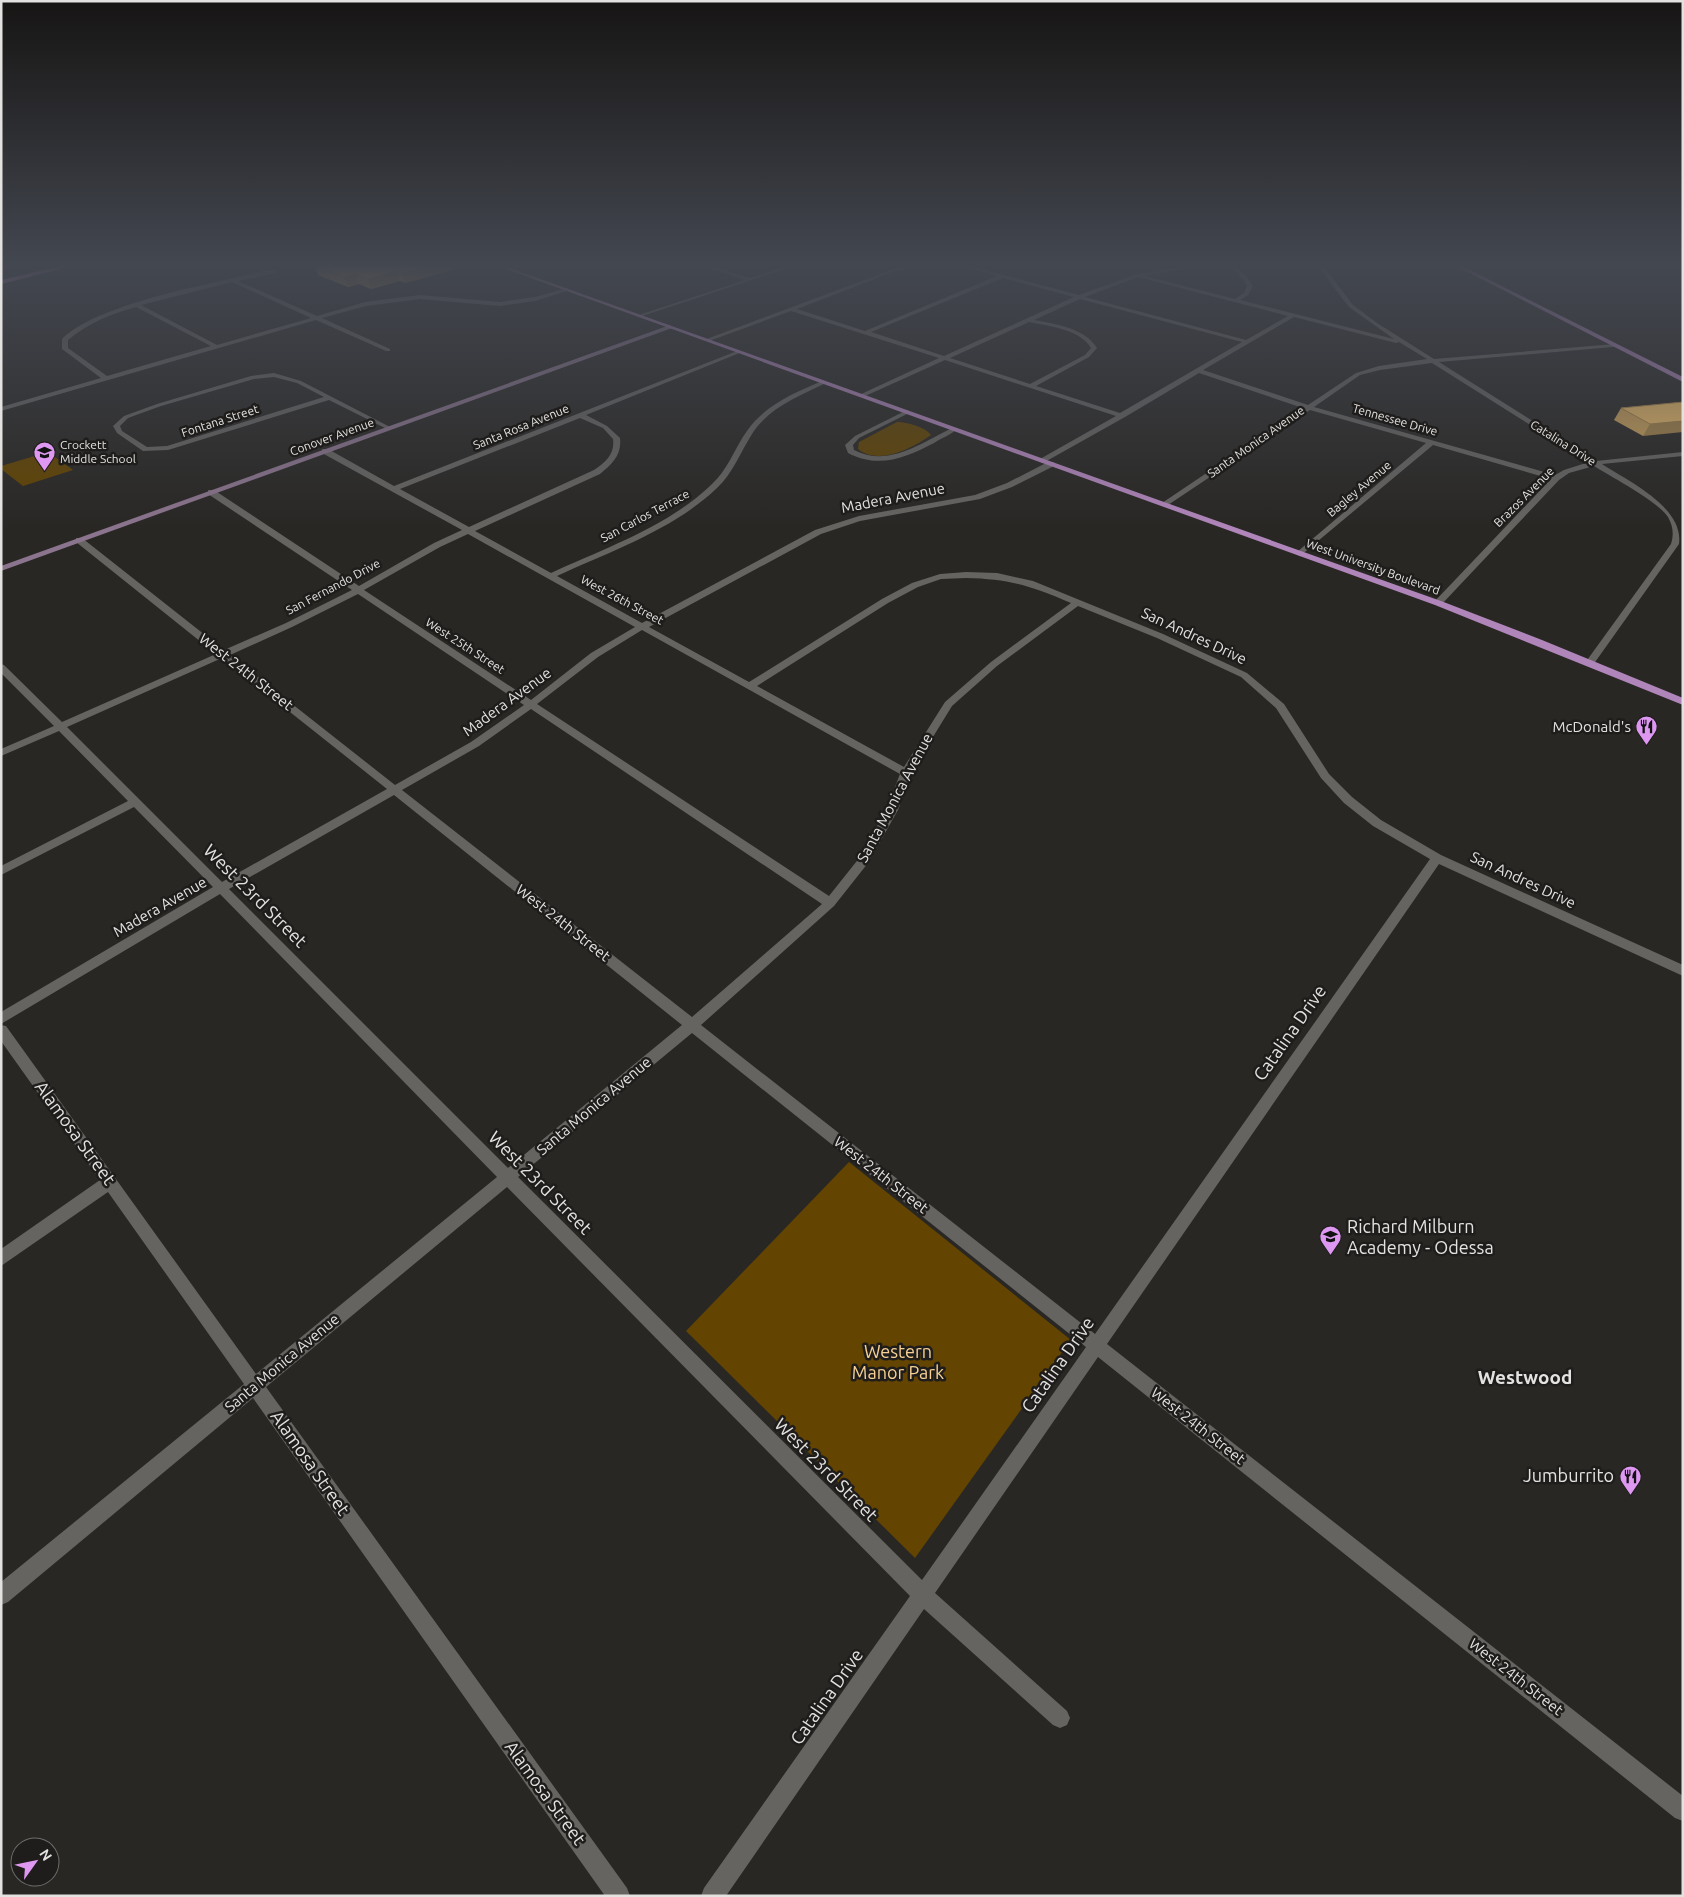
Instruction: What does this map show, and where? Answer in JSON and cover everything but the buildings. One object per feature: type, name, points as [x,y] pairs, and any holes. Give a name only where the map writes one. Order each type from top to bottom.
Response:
[{"type":"main road","name":"West University Boulevard","points":[[740,353],[1438,603],[1683,702]]},
{"type":"main road","points":[[1628,353],[1683,380]]},
{"type":"street","points":[[69,353],[107,378]]},
{"type":"street","points":[[1,409],[197,353]]},
{"type":"street","name":"Conover Avenue","points":[[1,569],[599,353]]},
{"type":"street","name":"Santa Rosa Avenue","points":[[394,489],[738,353]]},
{"type":"street","points":[[924,353],[1123,416]]},
{"type":"street","points":[[861,396],[958,353]]},
{"type":"street","points":[[1030,386],[1087,356],[1090,353]]},
{"type":"street","name":"Madera Avenue","points":[[1,1019],[81,969],[476,744],[532,705],[586,660],[643,625],[796,542],[827,528],[874,514],[979,496],[1010,485],[1231,353]]},
{"type":"street","name":"Catalina Drive","points":[[1420,353],[1661,505],[1672,517],[1677,527],[1678,536],[1675,544],[1590,663]]},
{"type":"street","name":"Santa Monica Avenue","points":[[1165,505],[1358,374],[1379,368],[1434,361],[1529,353]]},
{"type":"street","name":"Tennessee Drive","points":[[1200,371],[1307,407],[1556,478]]},
{"type":"street","name":"Fontana Street","points":[[274,375],[287,377],[328,398],[168,448],[146,449],[116,428],[118,422],[137,412],[253,377],[274,375]]},
{"type":"street","name":"San Carlos Terrace","points":[[550,576],[662,522],[692,505],[715,487],[730,469],[750,432],[775,406],[824,382]]},
{"type":"street","points":[[328,398],[389,428]]},
{"type":"street","points":[[907,412],[857,437],[849,445],[851,451],[866,458],[893,458],[954,429]]},
{"type":"street","name":"San Fernando Drive","points":[[1,753],[224,654],[358,590],[409,560],[468,530],[585,478],[606,465],[616,452],[616,438],[605,427],[580,415]]},
{"type":"street","name":"Bagley Avenue","points":[[1300,554],[1432,442]]},
{"type":"street","name":"West 26th Street","points":[[325,451],[550,576],[643,625],[906,774]]},
{"type":"street","name":"Brazos Avenue","points":[[1438,603],[1556,478],[1572,469],[1596,463],[1683,454]]},
{"type":"street","name":"West 25th Street","points":[[211,492],[830,903]]},
{"type":"street","name":"West 24th Street","points":[[79,540],[1683,1810]]},
{"type":"street","name":"San Andres Drive","points":[[750,686],[907,588],[930,580],[966,575],[998,576],[1030,583],[1213,659],[1244,675],[1280,706],[1325,776],[1348,800],[1377,823],[1438,858],[1683,970]]},
{"type":"street","name":"Santa Monica Avenue","points":[[1,1595],[767,962],[830,903],[864,860],[892,810],[906,774],[944,709],[994,664],[1078,602]]},
{"type":"street","name":"West 23rd Street","points":[[1,667],[923,1595],[1060,1718]]},
{"type":"street","points":[[1,871],[135,802]]},
{"type":"street","name":"Catalina Drive","points":[[712,1896],[1438,858]]},
{"type":"street","name":"Alamosa Street","points":[[1,1030],[619,1896]]},
{"type":"street","points":[[1,1258],[110,1182]]},
{"type":"green space","points":[[897,422],[916,426],[931,435],[905,450],[885,455],[875,456],[866,454],[858,449],[859,442]]},
{"type":"green space","points":[[48,452],[73,470],[23,486],[1,469],[1,466]]},
{"type":"green space","name":"Western Manor Park","points":[[849,1162],[1071,1340],[915,1558],[686,1331]]},
{"type":"place","name":"Crockett Middle School","points":[[44,471]]},
{"type":"place","name":"McDonald's","points":[[1647,746]]},
{"type":"place","name":"Richard Milburn Academy - Odessa","points":[[1331,1256]]},
{"type":"place","name":"Jumburrito","points":[[1630,1495]]},
{"type":"district","name":"Westwood","points":[[1525,1377]]}]
